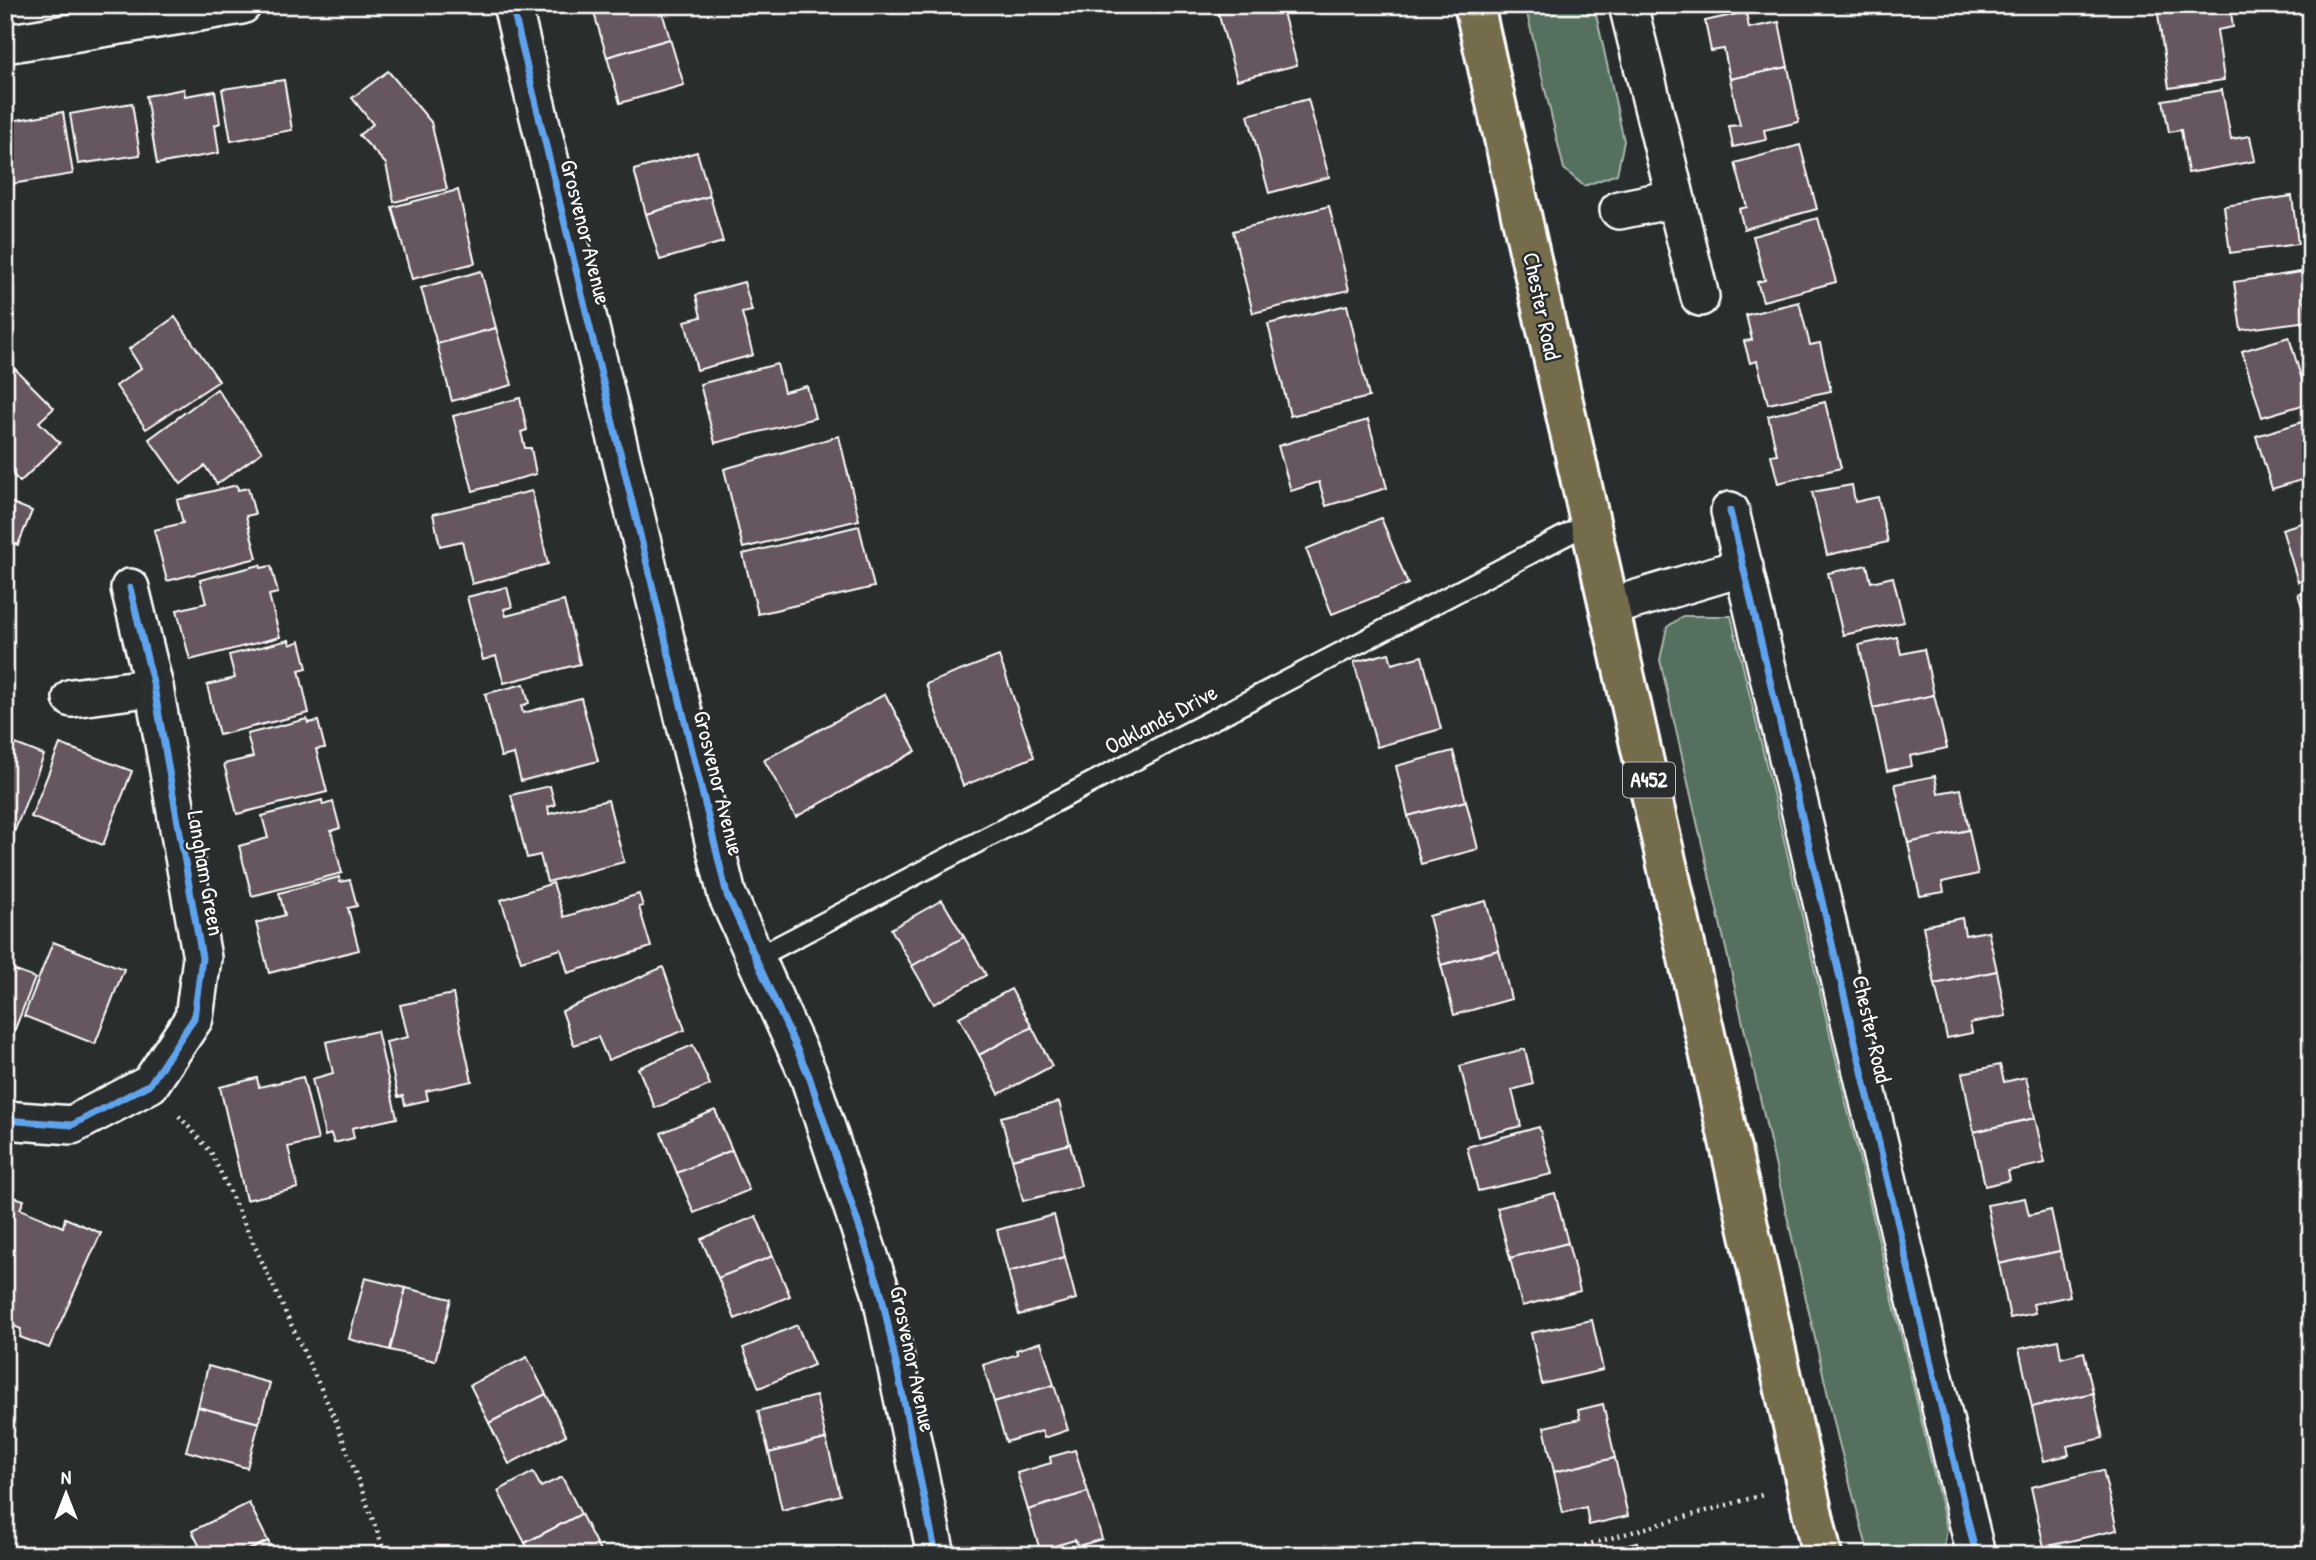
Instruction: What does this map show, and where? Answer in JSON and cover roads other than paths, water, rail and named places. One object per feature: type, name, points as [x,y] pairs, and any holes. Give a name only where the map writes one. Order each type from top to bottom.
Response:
[{"type":"highway","name":"Chester Road","points":[[1474,5],[1822,1555]]},
{"type":"street","points":[[5,44],[242,5]]},
{"type":"street","name":"Grosvenor Avenue","points":[[512,5],[727,895],[809,1076],[881,1292],[936,1555]]},
{"type":"street","points":[[1628,5],[1699,297]]},
{"type":"street","points":[[1619,210],[1673,198]]},
{"type":"street","name":"Chester Road","points":[[1730,512],[1976,1555]]},
{"type":"street","points":[[1610,607],[1744,567]]},
{"type":"street","name":"Langham Green","points":[[5,1120],[72,1125],[150,1084],[194,1018],[202,958],[154,687],[130,588]]},
{"type":"street","points":[[72,698],[154,687]]},
{"type":"lane","name":"Oaklands Drive","points":[[757,958],[1589,523]]}]
